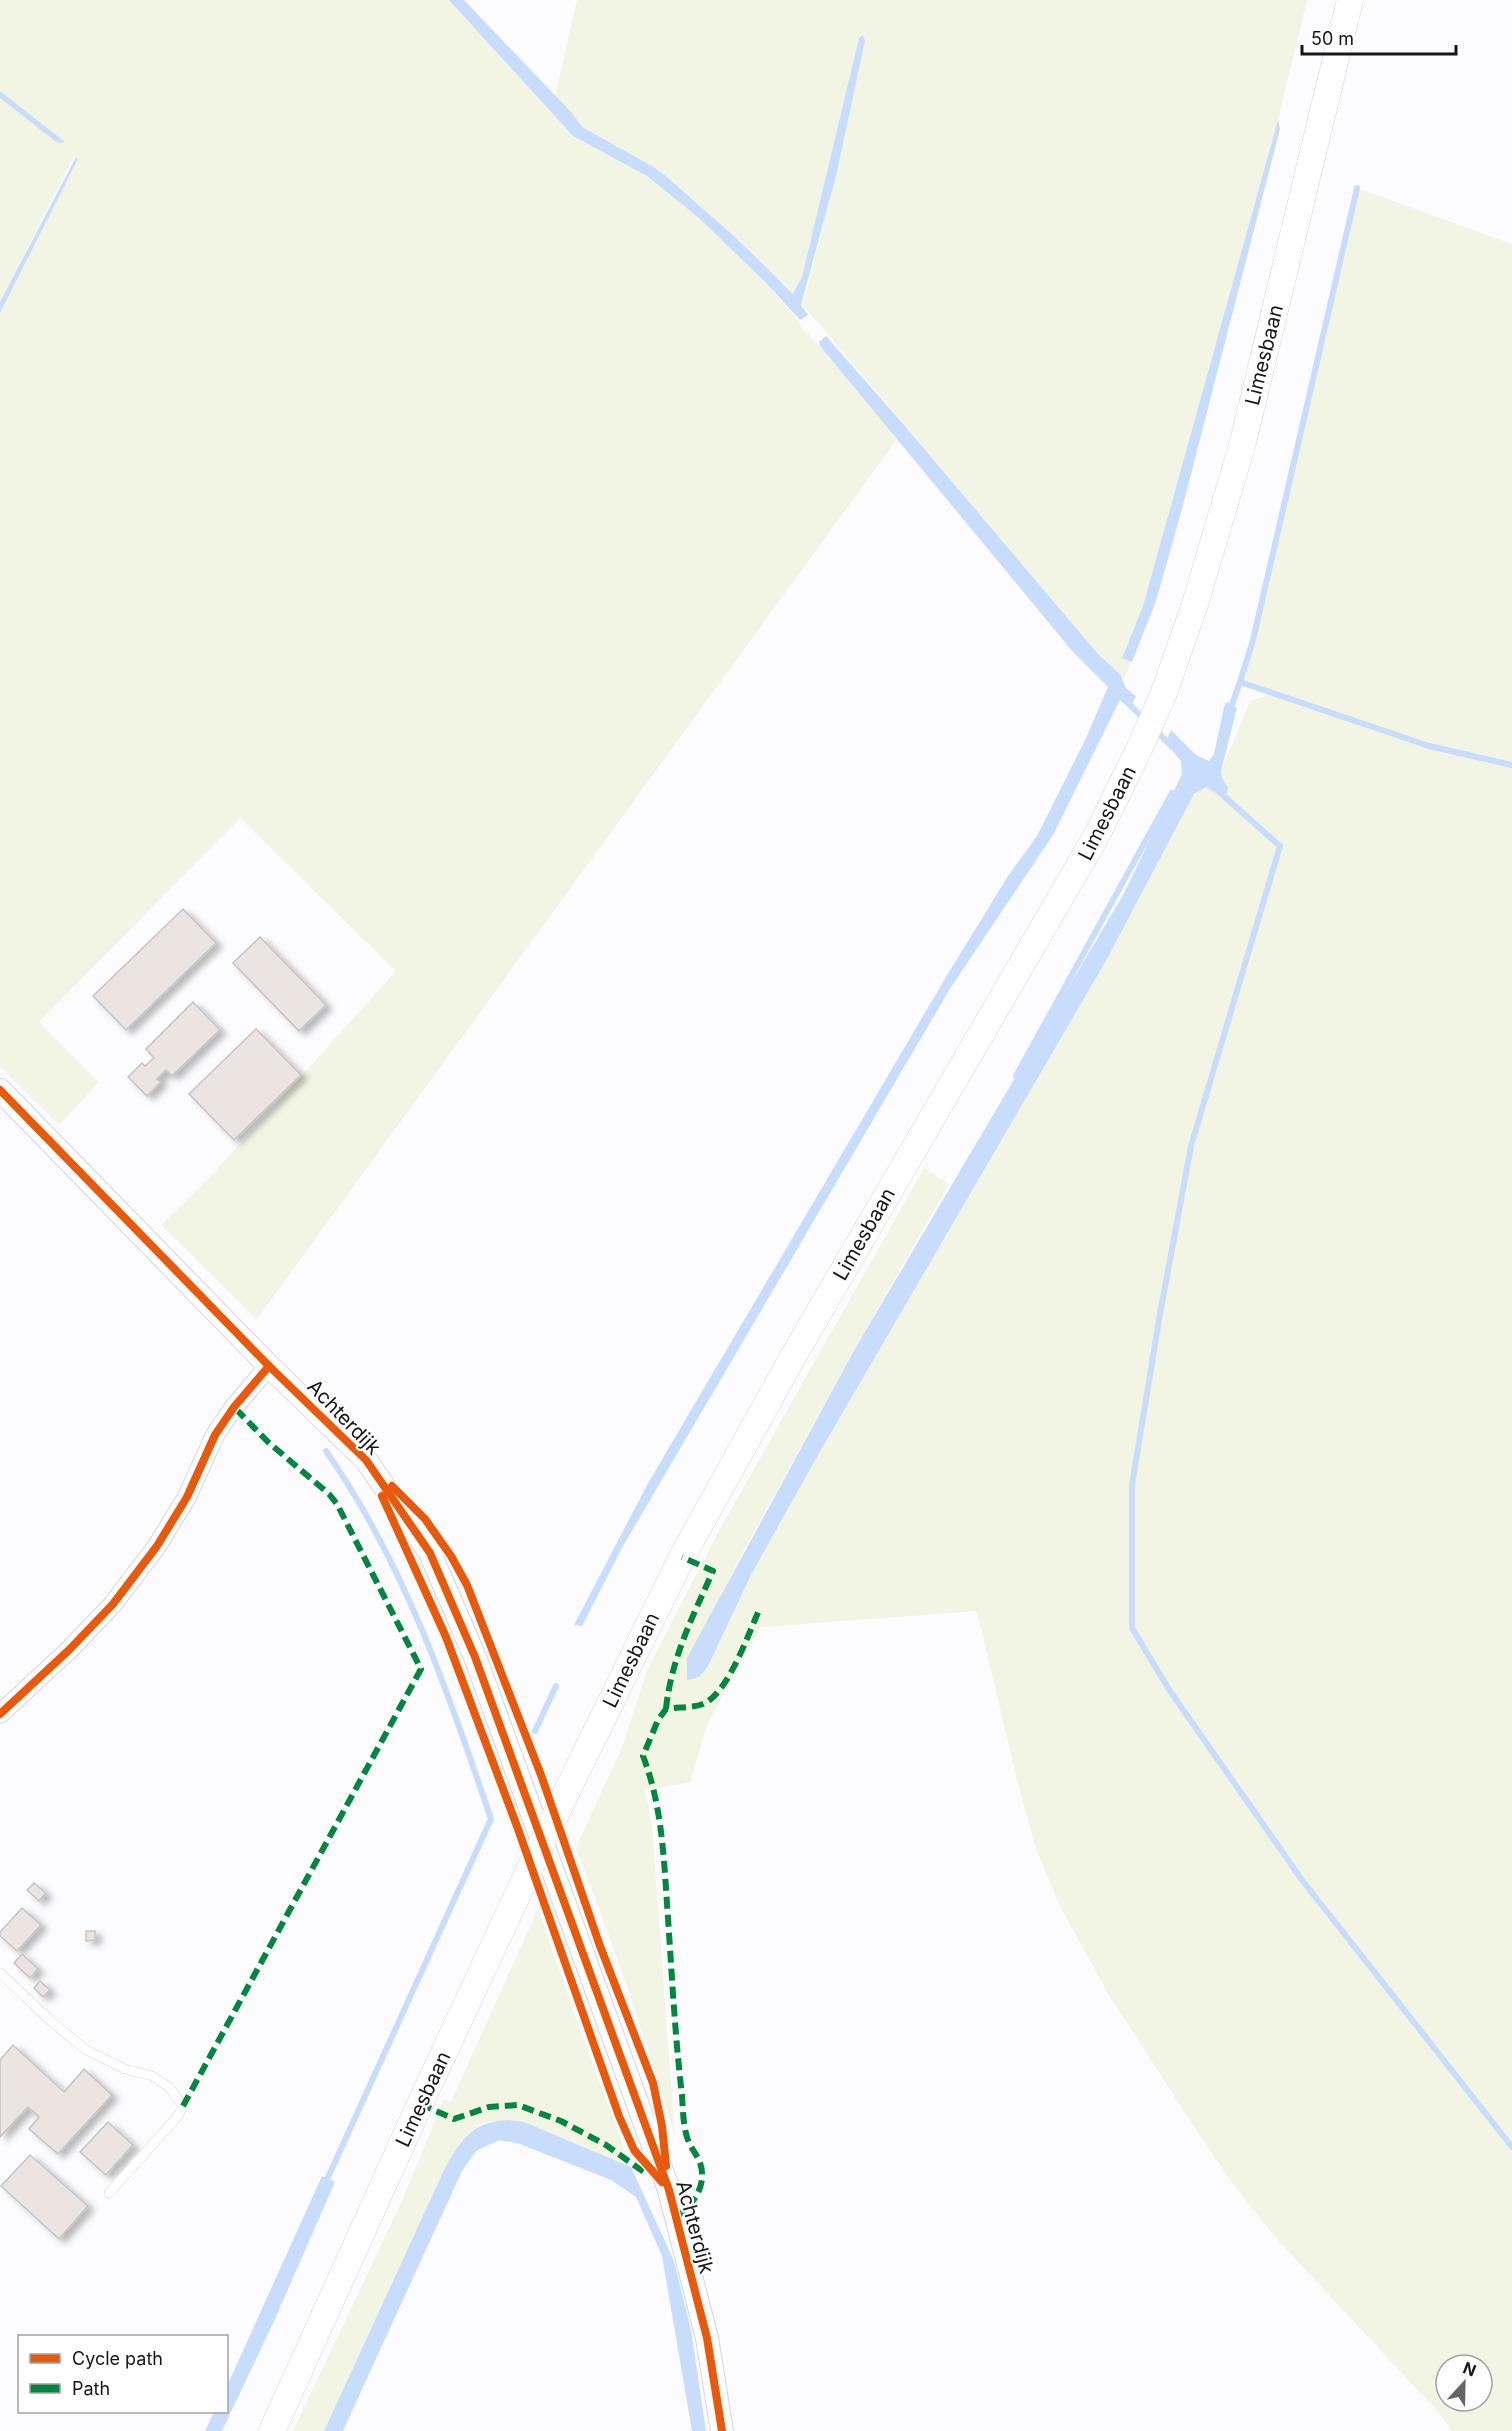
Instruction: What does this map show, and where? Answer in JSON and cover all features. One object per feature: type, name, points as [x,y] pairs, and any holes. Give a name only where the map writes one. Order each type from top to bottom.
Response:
[{"type":"main road","name":"Limesbaan","points":[[272,2431],[523,1883],[682,1557],[794,1355],[1097,836],[1141,745],[1165,690],[1196,601],[1243,442],[1350,0]]},
{"type":"street","name":"Achterdijk","points":[[0,1090],[269,1366],[366,1460],[430,1553],[475,1657],[669,2190],[707,2338],[722,2431]]},
{"type":"street","points":[[0,1714],[69,1650],[113,1604],[157,1546],[187,1497],[215,1435],[234,1407],[269,1366]]},
{"type":"lane","points":[[0,1973],[86,2050],[125,2069],[152,2076],[169,2087],[183,2106],[178,2116],[109,2193]]},
{"type":"green space","points":[[0,0],[449,0],[573,136],[647,176],[699,218],[766,283],[897,439],[257,1319],[161,1225],[211,1176],[396,971],[240,818],[39,1022],[99,1082],[59,1125],[0,1067],[0,313],[78,159],[76,157],[71,162],[0,302],[0,98],[55,141],[64,142],[0,91]]},
{"type":"green space","points":[[577,0],[1307,0],[1278,120],[1143,606],[1122,657],[1132,662],[1123,680],[1120,674],[1098,654],[803,305],[836,176],[865,41],[859,39],[802,277],[793,294],[735,237],[667,177],[652,166],[582,127],[555,96]]},
{"type":"green space","points":[[1357,188],[1512,244],[1512,2431],[1452,2431],[1439,2413],[1494,2413],[1494,2353],[1434,2353],[1434,2408],[1274,2236],[1231,2181],[1197,2131],[1110,1997],[1061,1908],[1036,1849],[1017,1780],[977,1611],[761,1627],[708,1722],[690,1782],[645,1790],[652,1825],[675,2137],[628,1991],[576,1848],[623,1745],[647,1670],[720,1529],[924,1168],[949,1184],[735,1566],[688,1680],[700,1675],[709,1664],[751,1575],[818,1455],[1107,959],[1194,794],[1206,787],[1221,796],[1228,787],[1222,778],[1221,771],[1250,701],[1271,694],[1240,682]]},
{"type":"green space","points":[[538,1909],[631,2167],[524,2122],[492,2121],[478,2126],[463,2138],[445,2168],[324,2431],[293,2431],[402,2201],[444,2099],[451,2102]]},
{"type":"water","points":[[449,0],[464,0],[572,113],[582,127],[652,166],[667,177],[735,237],[793,294],[802,277],[859,38],[863,35],[865,41],[836,176],[801,305],[808,315],[800,320],[766,283],[699,218],[647,176],[573,136]]},
{"type":"water","points":[[0,91],[65,142],[55,141],[0,98]]},
{"type":"water","points":[[1278,120],[1280,129],[1182,509],[1156,601],[1132,662],[1122,658],[1143,606]]},
{"type":"water","points":[[76,157],[78,159],[0,313],[0,302]]},
{"type":"water","points":[[826,336],[1098,654],[1120,674],[1126,688],[1136,696],[1130,709],[1120,700],[1053,835],[951,987],[623,1546],[582,1626],[574,1625],[647,1485],[946,977],[1008,876],[1037,836],[1086,738],[1108,687],[1073,652],[820,346],[819,342]]},
{"type":"water","points":[[1229,702],[1237,708],[1221,771],[1222,778],[1228,787],[1227,793],[1221,796],[1206,787],[1194,794],[1107,959],[818,1455],[751,1575],[705,1671],[687,1680],[687,1658],[856,1347],[1123,895],[1182,774],[1181,761],[1166,743],[1171,730],[1196,755],[1209,761],[1214,754],[1225,703]]},
{"type":"water","points":[[495,2121],[524,2122],[631,2167],[674,2261],[691,2330],[706,2431],[692,2431],[662,2256],[636,2197],[611,2180],[520,2144],[500,2140],[476,2151],[462,2171],[343,2431],[324,2431],[445,2168],[463,2141],[476,2128]]},
{"type":"water","points":[[322,2176],[335,2182],[275,2319],[222,2431],[205,2431],[214,2413],[228,2413],[228,2384]]},
{"type":"building","points":[[183,909],[216,943],[126,1030],[93,996]]},
{"type":"building","points":[[260,937],[326,1005],[299,1031],[233,963]]},
{"type":"building","points":[[193,1002],[220,1030],[172,1076],[166,1070],[157,1079],[161,1082],[147,1096],[128,1077],[142,1063],[145,1066],[154,1058],[146,1049]]},
{"type":"building","points":[[256,1029],[301,1075],[234,1140],[189,1094]]},
{"type":"building","points":[[34,1883],[46,1893],[39,1901],[27,1890]]},
{"type":"building","points":[[22,1908],[41,1925],[17,1951],[0,1936],[0,1932]]},
{"type":"building","points":[[86,1931],[95,1931],[95,1940],[86,1941]]},
{"type":"building","points":[[22,1954],[38,1969],[30,1978],[14,1963]]},
{"type":"building","points":[[40,1981],[50,1990],[43,1997],[34,1988]]},
{"type":"building","points":[[13,2045],[64,2092],[84,2069],[112,2095],[58,2154],[29,2129],[39,2117],[28,2107],[0,2137],[0,2060]]},
{"type":"building","points":[[108,2122],[133,2145],[106,2175],[80,2152]]},
{"type":"building","points":[[30,2155],[88,2206],[59,2239],[1,2186]]},
{"type":"waterway","points":[[1240,682],[1253,640],[1357,188]]},
{"type":"waterway","points":[[1230,710],[1240,682],[1429,746],[1512,765]]},
{"type":"waterway","points":[[1126,701],[1144,719]]},
{"type":"waterway","points":[[1154,728],[1172,747]]},
{"type":"waterway","points":[[1218,791],[1280,846],[1191,1146],[1132,1485],[1132,1628],[1170,1691],[1302,1880],[1512,2147]]},
{"type":"waterway","points":[[1016,1076],[1172,793]]},
{"type":"waterway","points":[[325,2184],[491,1819],[422,1629],[379,1538],[326,1451]]},
{"type":"waterway","points":[[535,1731],[556,1686]]},
{"type":"marked path","points":[[183,2106],[421,1669],[337,1504],[329,1494],[268,1442],[234,1407]]},
{"type":"marked path","points":[[666,1709],[678,1655],[713,1571],[682,1557]]},
{"type":"marked path","points":[[675,2219],[698,2193],[702,2174],[701,2164],[688,2140],[684,2124],[659,1816],[643,1756],[658,1720],[666,1709],[703,1704],[721,1688],[737,1661],[760,1608]]},
{"type":"marked path","points":[[420,2104],[454,2119],[489,2107],[518,2105],[561,2121],[606,2145],[648,2175]]},
{"type":"cycle path","points":[[0,1090],[269,1366],[366,1460],[430,1553],[475,1657],[669,2190],[707,2338],[722,2431]]},
{"type":"cycle path","points":[[0,1714],[69,1650],[113,1604],[157,1546],[187,1497],[215,1435],[234,1407],[269,1366]]},
{"type":"cycle path","points":[[392,1486],[425,1519],[451,1556],[467,1585],[541,1775],[600,1946],[653,2083],[662,2126],[666,2166]]},
{"type":"cycle path","points":[[382,1496],[446,1637],[518,1829],[619,2116],[634,2150],[662,2182]]}]
